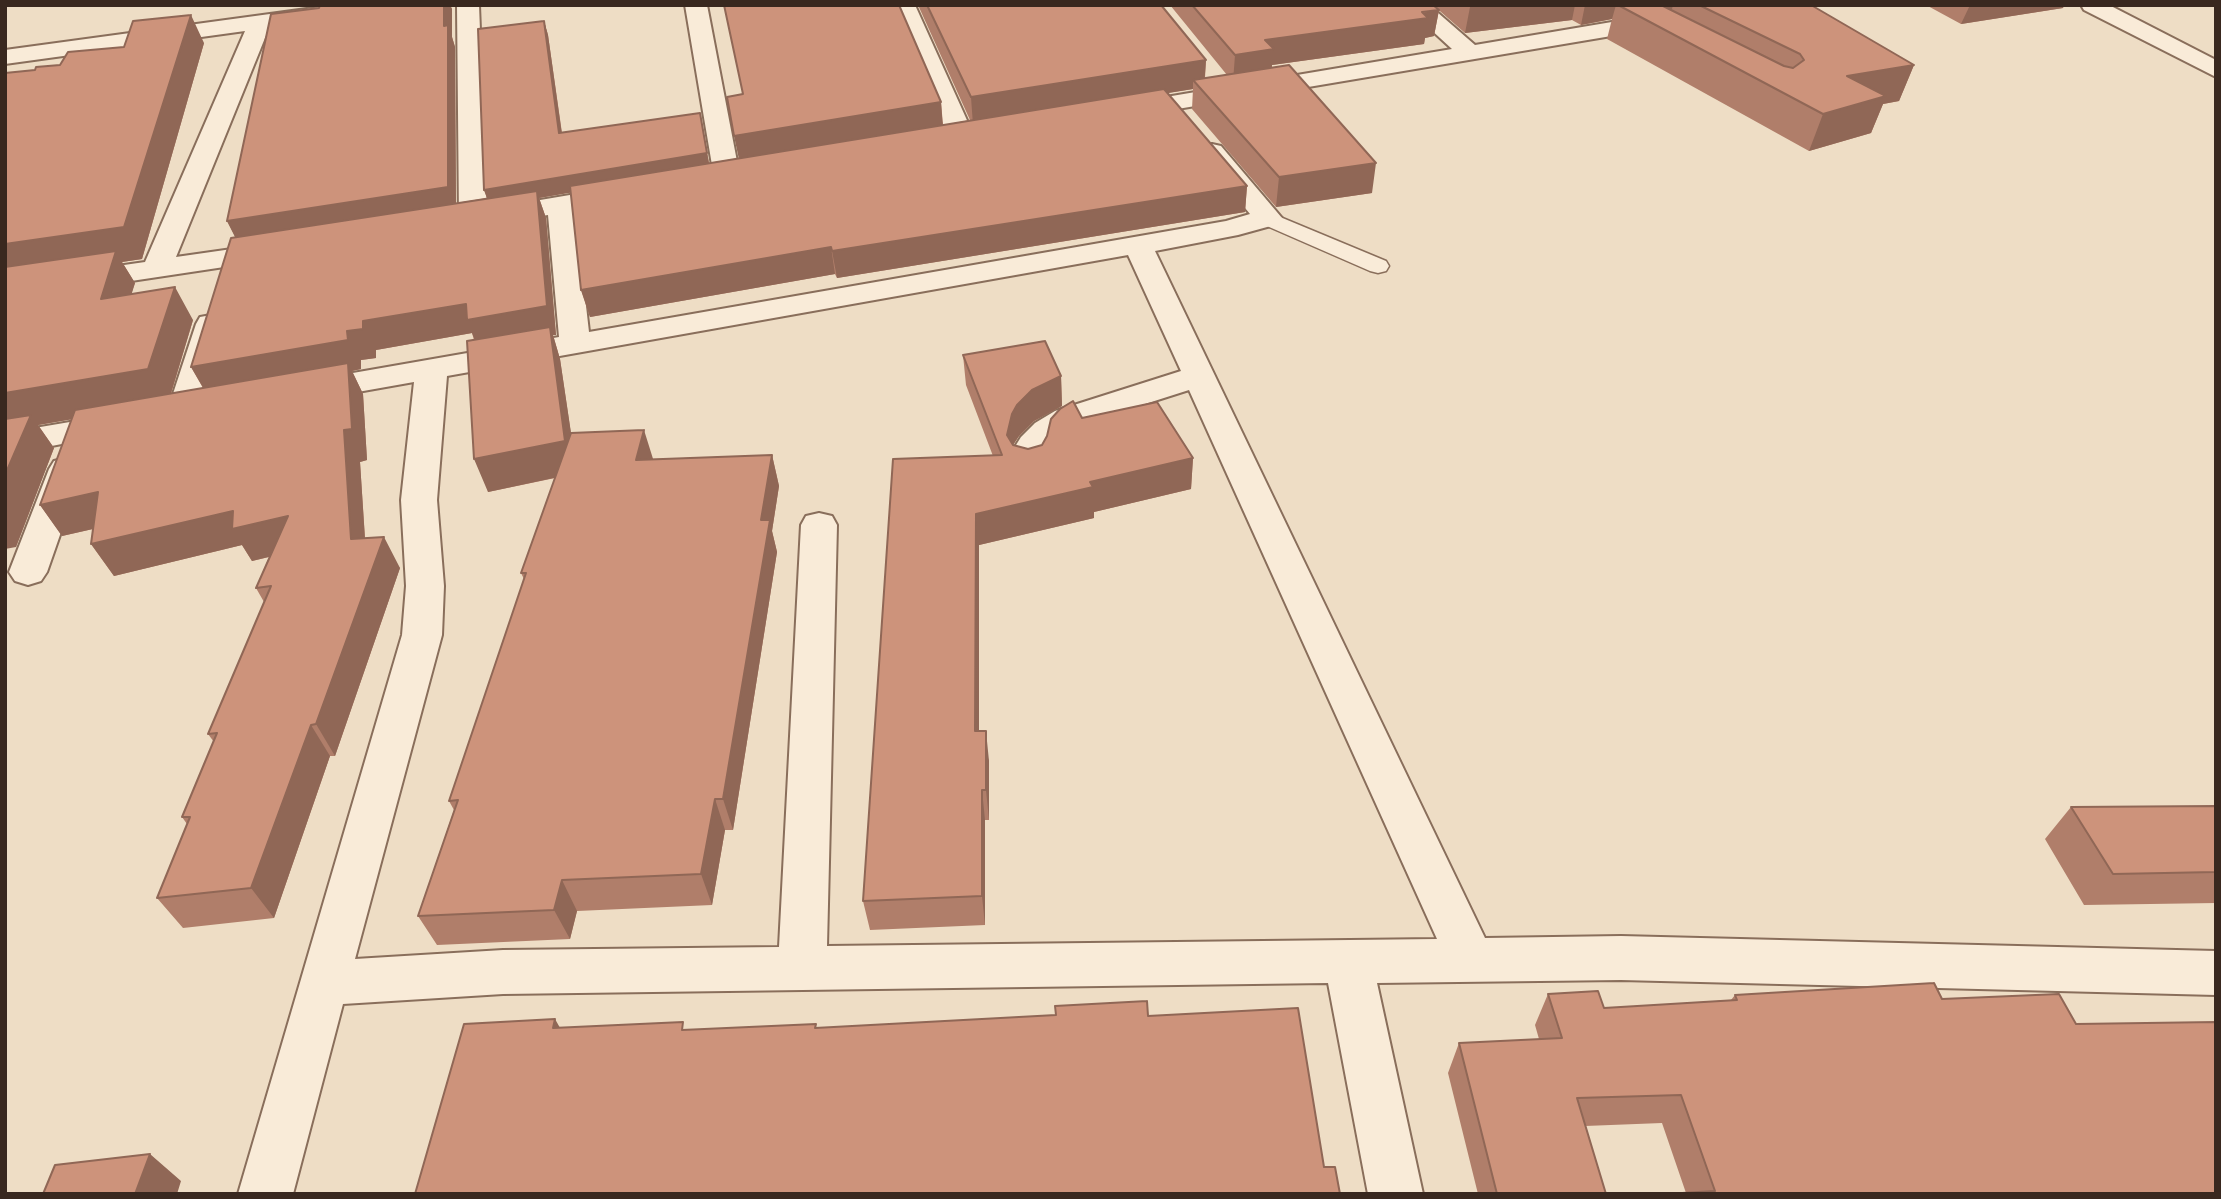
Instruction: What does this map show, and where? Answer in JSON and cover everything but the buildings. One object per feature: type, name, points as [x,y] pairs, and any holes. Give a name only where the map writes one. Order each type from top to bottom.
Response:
[{"type":"street","points":[[14,63],[260,22],[387,5]]},
{"type":"street","points":[[468,5],[472,219]]},
{"type":"street","points":[[696,5],[714,179],[755,172]]},
{"type":"street","points":[[904,5],[962,138]]},
{"type":"street","points":[[1415,5],[1471,53]]},
{"type":"street","points":[[1105,114],[1170,103],[1218,84],[1471,53],[1640,24],[1696,10],[1754,5]]},
{"type":"street","points":[[2092,5],[2216,70]]},
{"type":"street","points":[[156,270],[260,22]]},
{"type":"street","points":[[280,396],[1138,246],[1228,229],[1268,218],[1170,103]]},
{"type":"street","points":[[934,142],[988,134]]},
{"type":"street","points":[[446,224],[651,190]]},
{"type":"street","points":[[561,205],[575,345]]},
{"type":"street","points":[[1138,246],[1471,960]]},
{"type":"street","points":[[5,291],[156,270],[224,280],[293,249]]},
{"type":"street","points":[[5,444],[174,414],[224,280]]},
{"type":"street","points":[[265,1194],[422,635],[425,586],[419,500],[431,370]]},
{"type":"street","points":[[1030,466],[1033,445],[1047,430],[1067,418],[1199,376]]},
{"type":"street","points":[[28,572],[80,431]]},
{"type":"street","points":[[802,968],[819,525]]},
{"type":"street","points":[[323,984],[503,972],[1621,958],[2216,973]]},
{"type":"street","points":[[1348,961],[1396,1194]]},
{"type":"lane","points":[[1640,24],[1663,36]]},
{"type":"lane","points":[[1268,218],[1378,266]]}]
